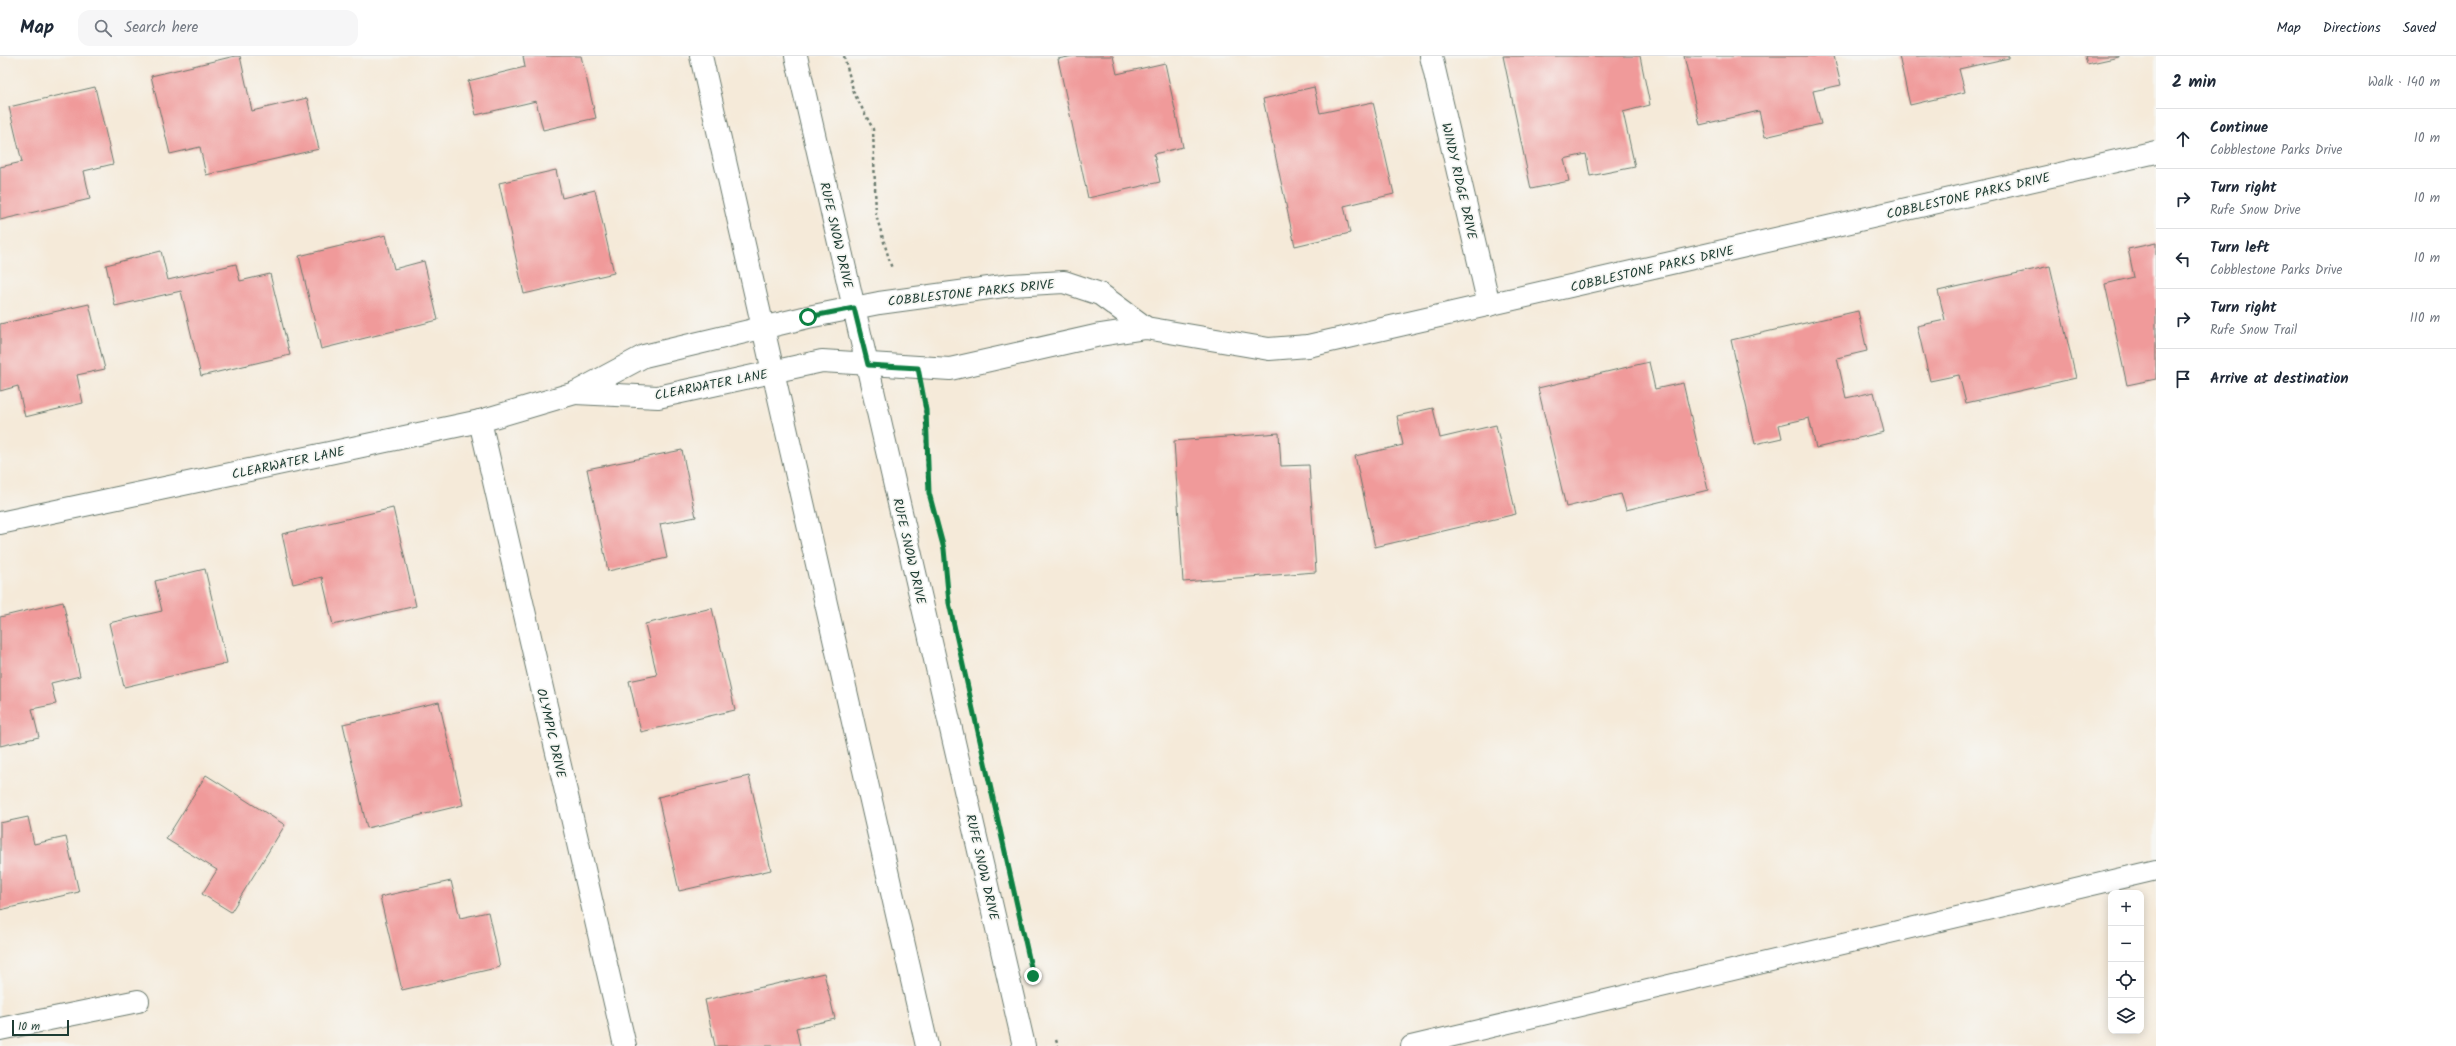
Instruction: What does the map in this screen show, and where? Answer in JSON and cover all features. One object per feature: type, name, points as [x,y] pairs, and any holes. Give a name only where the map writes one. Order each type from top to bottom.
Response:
[{"type":"street","points":[[701,56],[775,372],[927,1046]]},
{"type":"street","name":"RUFE SNOW DRIVE","points":[[796,56],[1024,1046]]},
{"type":"street","name":"WINDY RIDGE DRIVE","points":[[1431,56],[1489,305]]},
{"type":"street","name":"COBBLESTONE PARKS DRIVE","points":[[822,361],[950,369],[1100,335],[1146,328],[1226,343],[1276,348],[1308,346],[2156,152]]},
{"type":"street","name":"COBBLESTONE PARKS DRIVE","points":[[808,317],[901,300],[1011,285],[1064,282],[1100,294],[1146,328]]},
{"type":"street","name":"CLEARWATER LANE","points":[[0,523],[480,421],[575,393],[644,356],[808,317]]},
{"type":"street","name":"CLEARWATER LANE","points":[[575,393],[658,397],[822,361]]},
{"type":"street","name":"OLYMPIC DRIVE","points":[[480,421],[624,1046]]},
{"type":"street","points":[[0,1029],[138,1001]]},
{"type":"lane","points":[[1411,1046],[2156,870]]},
{"type":"path","points":[[844,56],[854,93],[873,129],[876,215],[901,300]]},
{"type":"path","points":[[918,368],[926,410],[928,485]]},
{"type":"path","points":[[1056,1039],[1058,1046]]},
{"type":"building","points":[[240,56],[252,111],[307,98],[319,149],[206,175],[200,147],[170,154],[151,76]]},
{"type":"building","points":[[523,56],[581,56],[596,118],[543,130],[536,101],[476,115],[468,81],[525,67]]},
{"type":"building","points":[[1073,56],[1113,56],[1117,74],[1165,63],[1183,147],[1154,154],[1160,182],[1088,198],[1058,59]]},
{"type":"building","points":[[1503,56],[1640,56],[1650,105],[1623,112],[1635,167],[1590,176],[1586,154],[1564,159],[1569,181],[1531,189]]},
{"type":"building","points":[[1684,56],[1834,56],[1841,85],[1813,91],[1821,124],[1765,137],[1759,111],[1700,125]]},
{"type":"building","points":[[1899,56],[2009,56],[2009,58],[1959,69],[1965,92],[1910,105]]},
{"type":"building","points":[[2085,56],[2119,56],[2119,57],[2087,64]]},
{"type":"building","points":[[95,87],[113,164],[84,171],[90,199],[0,220],[0,167],[22,162],[9,107]]},
{"type":"building","points":[[1314,87],[1320,113],[1373,102],[1394,194],[1344,206],[1350,233],[1295,246],[1263,99]]},
{"type":"building","points":[[556,170],[562,198],[595,190],[614,273],[524,294],[499,183]]},
{"type":"building","points":[[386,235],[394,269],[424,261],[438,320],[321,349],[299,256]]},
{"type":"building","points":[[2156,243],[2156,379],[2127,385],[2105,284],[2134,277],[2128,249]]},
{"type":"building","points":[[161,251],[168,280],[236,264],[240,281],[270,274],[290,355],[201,376],[181,291],[115,306],[106,265]]},
{"type":"building","points":[[2050,266],[2076,378],[1966,403],[1959,375],[1930,381],[1917,326],[1945,320],[1938,291]]},
{"type":"building","points":[[89,304],[105,369],[77,375],[83,403],[25,417],[18,386],[0,391],[0,324]]},
{"type":"building","points":[[1858,311],[1867,351],[1837,358],[1846,398],[1874,392],[1884,432],[1816,448],[1809,418],[1779,425],[1782,438],[1755,444],[1731,340]]},
{"type":"building","points":[[1649,362],[1655,389],[1683,383],[1708,490],[1626,510],[1621,494],[1566,507],[1538,388]]},
{"type":"building","points":[[1433,408],[1440,438],[1496,425],[1516,514],[1375,547],[1355,456],[1403,445],[1397,416]]},
{"type":"building","points":[[1279,433],[1281,466],[1309,465],[1316,572],[1183,582],[1174,441]]},
{"type":"building","points":[[682,450],[696,517],[660,524],[667,558],[608,571],[587,469]]},
{"type":"building","points":[[393,508],[416,606],[333,625],[322,577],[293,584],[282,534]]},
{"type":"building","points":[[205,569],[227,663],[124,687],[109,623],[162,611],[155,581]]},
{"type":"building","points":[[63,602],[80,676],[51,683],[56,704],[32,709],[39,737],[0,746],[0,617]]},
{"type":"building","points":[[712,608],[735,710],[641,732],[629,681],[657,675],[645,624]]},
{"type":"building","points":[[439,702],[463,805],[367,828],[343,724]]},
{"type":"building","points":[[206,775],[285,825],[231,912],[202,894],[217,870],[166,839]]},
{"type":"building","points":[[749,776],[771,870],[679,891],[658,797]]},
{"type":"building","points":[[28,817],[34,844],[66,837],[79,892],[0,910],[0,823]]},
{"type":"building","points":[[451,881],[460,918],[488,912],[500,967],[402,990],[380,897]]},
{"type":"building","points":[[824,973],[835,1019],[796,1028],[800,1046],[715,1046],[705,1000]]},
{"type":"route","points":[[808,317],[854,308],[868,365],[918,368],[926,410],[929,493],[944,549],[949,603],[1033,976]]}]
